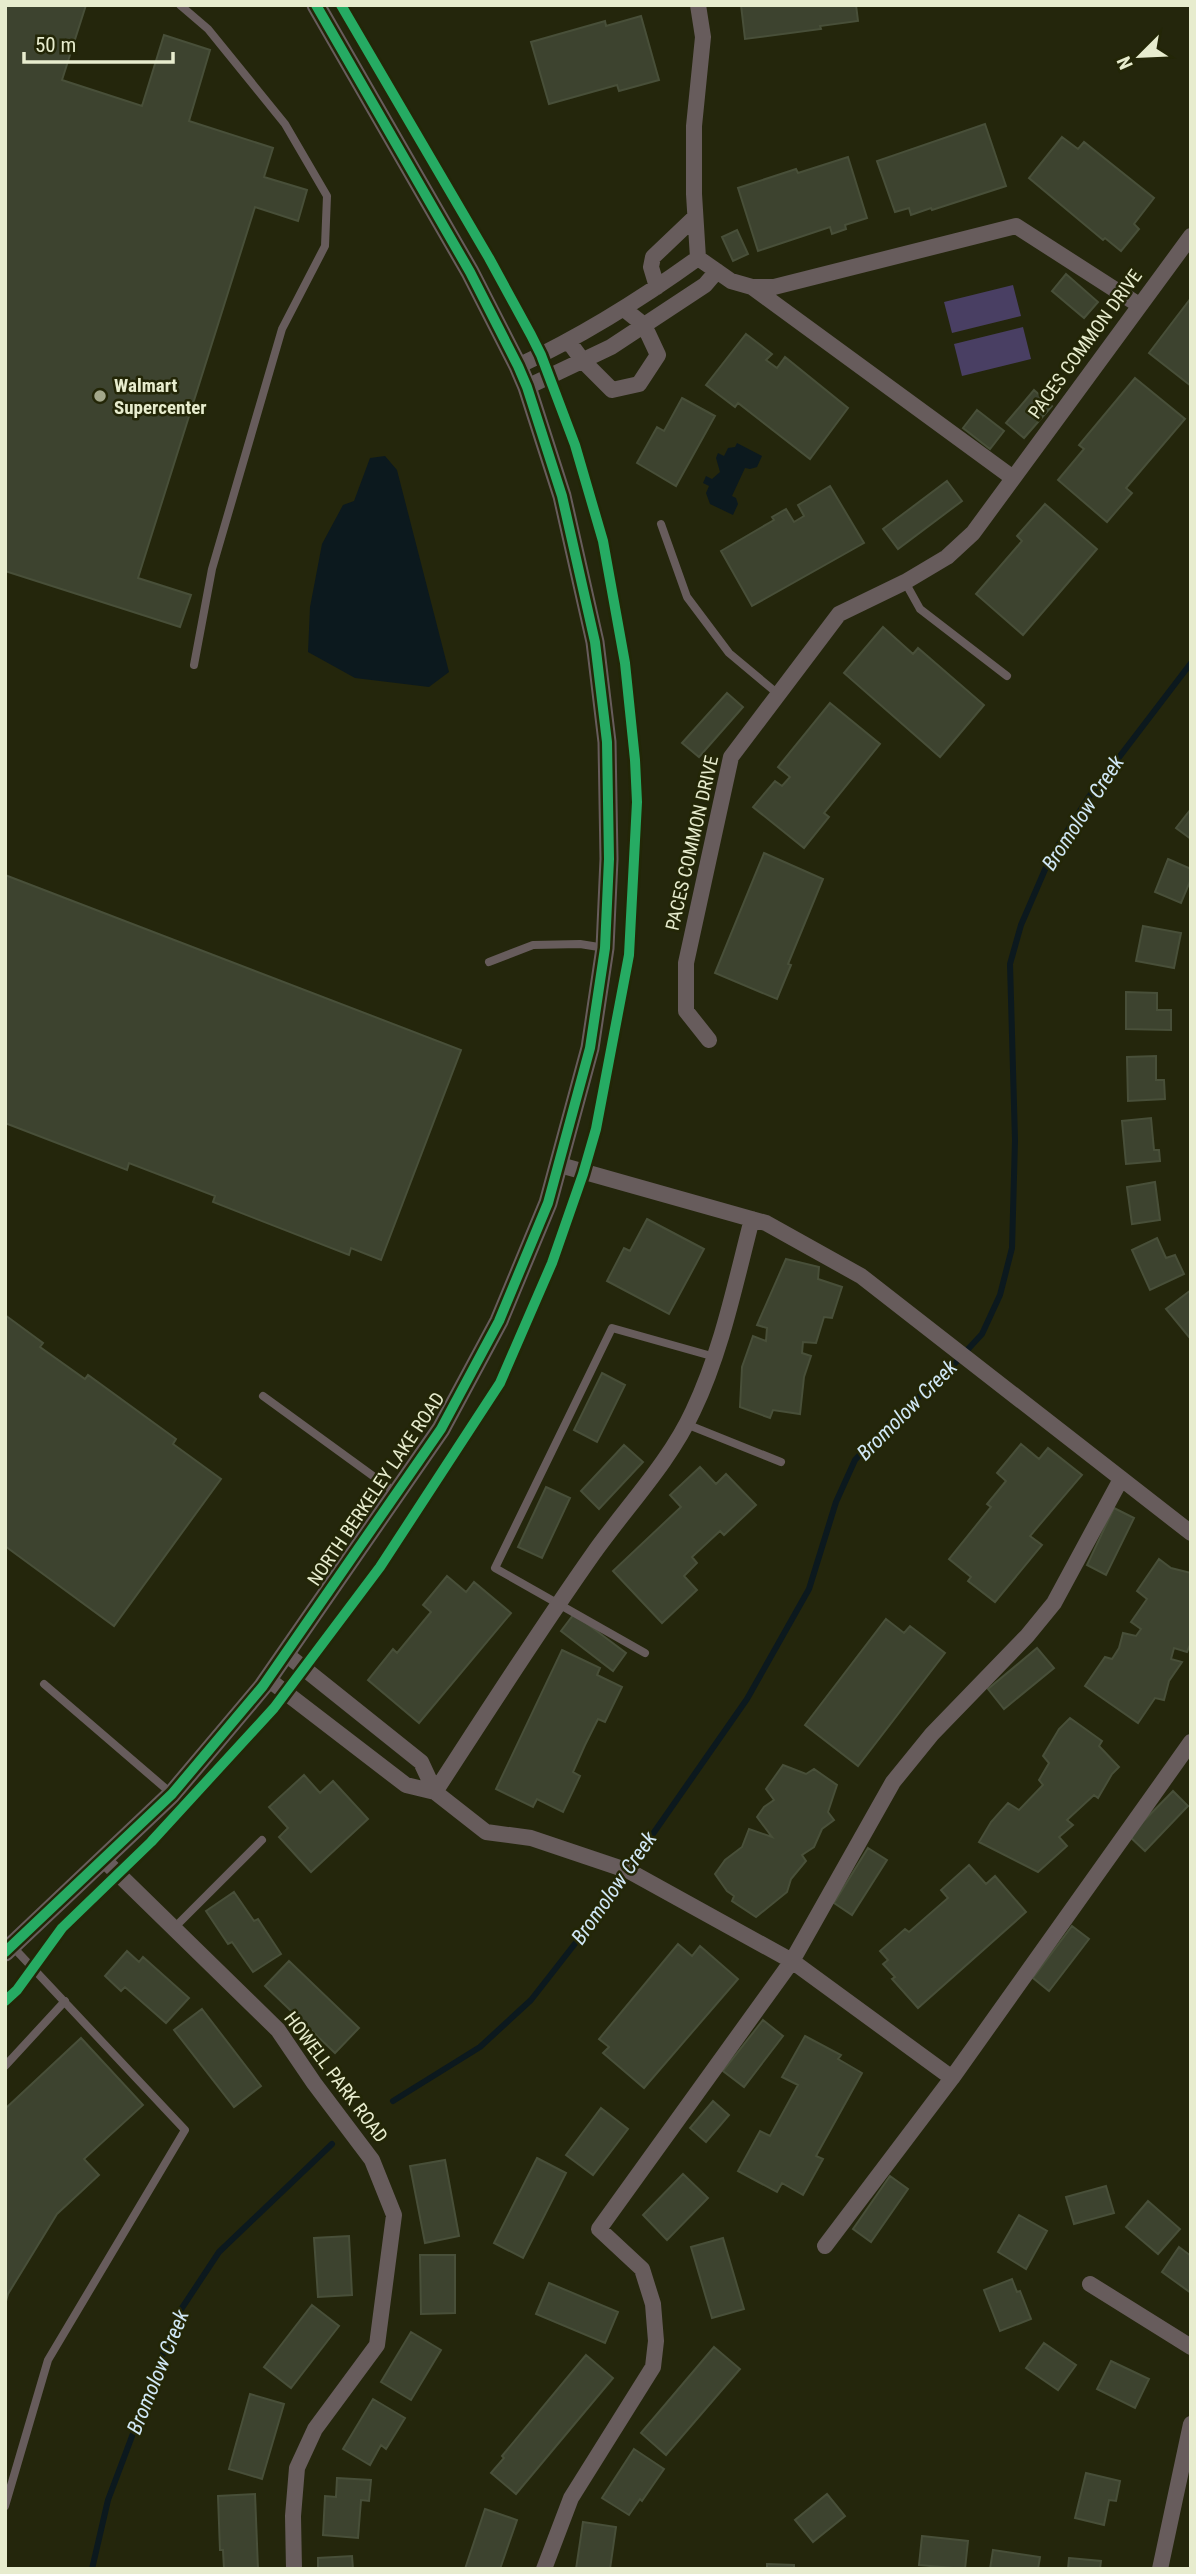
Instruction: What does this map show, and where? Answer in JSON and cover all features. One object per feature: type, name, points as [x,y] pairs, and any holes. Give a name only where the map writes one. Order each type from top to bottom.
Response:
[{"type":"street","name":"NORTH BERKELEY LAKE ROAD","points":[[8,1949],[172,1794],[268,1679],[441,1429],[499,1321],[548,1203],[590,1048],[605,948],[609,859],[607,742],[595,642],[562,496],[518,366],[470,272],[316,5]]},
{"type":"street","points":[[698,5],[703,37],[694,126],[698,258]]},
{"type":"street","points":[[657,288],[651,267],[653,257],[695,217]]},
{"type":"street","points":[[698,258],[731,281],[752,287],[774,287],[1016,226],[1139,305]]},
{"type":"street","name":"PACES COMMON DRIVE","points":[[709,1040],[686,1011],[686,963],[731,757],[839,614],[905,582],[947,557],[973,533],[1191,236]]},
{"type":"street","points":[[518,366],[569,342],[657,288],[698,258]]},
{"type":"street","points":[[527,387],[583,361],[644,325],[705,285],[717,271]]},
{"type":"street","points":[[752,287],[1013,478]]},
{"type":"street","points":[[569,342],[583,361],[612,390],[639,384],[658,355],[644,325],[624,309]]},
{"type":"street","points":[[560,1165],[766,1223],[861,1276],[1191,1534]]},
{"type":"street","points":[[435,1793],[559,1603],[671,1449],[686,1424],[716,1357],[752,1219]]},
{"type":"street","points":[[544,2569],[571,2498],[653,2367],[656,2340],[653,2304],[642,2269],[599,2229],[792,1961],[893,1782],[932,1734],[1027,1636],[1054,1604],[1121,1479]]},
{"type":"street","points":[[286,1654],[422,1762],[435,1793]]},
{"type":"street","points":[[268,1679],[406,1785],[435,1793],[486,1832],[531,1838],[629,1871],[792,1961],[952,2078]]},
{"type":"street","points":[[347,1739],[366,1716]]},
{"type":"street","points":[[825,2246],[952,2078],[1191,1742]]},
{"type":"street","points":[[383,1767],[400,1744]]},
{"type":"street","name":"HOWELL PARK ROAD","points":[[104,1860],[278,2030],[314,2084],[372,2160],[394,2215],[377,2345],[315,2429],[297,2468],[293,2516],[294,2569]]},
{"type":"street","points":[[1090,2284],[1191,2347]]},
{"type":"street","points":[[1160,2569],[1191,2424]]},
{"type":"lane","points":[[180,5],[208,29],[285,124],[327,197],[325,246],[282,329],[212,569],[194,664]]},
{"type":"lane","points":[[661,524],[687,597],[729,653],[778,694]]},
{"type":"lane","points":[[905,582],[920,608],[1007,676]]},
{"type":"lane","points":[[489,962],[533,945],[580,944],[605,948]]},
{"type":"lane","points":[[645,1653],[495,1568],[612,1328],[716,1357]]},
{"type":"lane","points":[[262,1396],[397,1494]]},
{"type":"lane","points":[[686,1424],[782,1462]]},
{"type":"lane","points":[[44,1684],[172,1794]]},
{"type":"lane","points":[[174,1928],[262,1840]]},
{"type":"lane","points":[[5,2506],[48,2360],[185,2130],[65,2001],[8,1949]]},
{"type":"lane","points":[[5,2066],[65,2001]]},
{"type":"shaded area","points":[[1013,285],[1021,316],[952,333],[944,302]]},
{"type":"shaded area","points":[[1023,327],[1031,359],[962,376],[954,344]]},
{"type":"shaded area","points":[[737,443],[762,456],[757,467],[745,468],[732,496],[738,504],[733,515],[710,504],[706,493],[709,486],[703,483],[706,476],[712,479],[720,472],[716,458],[718,453],[724,456],[728,448],[735,447]]},
{"type":"shaded area","points":[[385,456],[397,470],[449,672],[429,687],[355,678],[308,652],[310,607],[322,544],[343,505],[354,501],[370,458]]},
{"type":"building","name":"Walmart Supercenter","points":[[5,5],[86,5],[62,80],[142,106],[164,35],[210,50],[189,121],[273,148],[264,177],[307,190],[298,221],[255,207],[138,578],[191,595],[180,627],[5,571]]},
{"type":"building","points":[[741,5],[856,5],[858,21],[745,39]]},
{"type":"building","points":[[641,16],[659,80],[619,91],[617,85],[549,104],[531,42],[605,21],[606,26]]},
{"type":"building","points":[[985,124],[1006,186],[911,215],[909,208],[895,212],[877,161]]},
{"type":"building","points":[[1062,137],[1078,149],[1084,142],[1154,198],[1134,224],[1139,229],[1121,251],[1105,238],[1103,240],[1029,178]]},
{"type":"building","points":[[848,157],[867,218],[845,225],[846,229],[832,234],[830,227],[758,251],[738,188],[796,169],[798,173]]},
{"type":"building","points":[[737,230],[748,254],[733,261],[722,237]]},
{"type":"building","points":[[1066,274],[1098,302],[1084,318],[1052,291]]},
{"type":"building","points":[[1191,298],[1191,386],[1149,353]]},
{"type":"building","points":[[746,334],[772,354],[766,360],[777,368],[785,357],[848,408],[810,459],[738,403],[735,407],[706,385]]},
{"type":"building","points":[[1135,378],[1185,419],[1126,488],[1132,493],[1107,522],[1058,480],[1084,449],[1079,445]]},
{"type":"building","points":[[1034,390],[1052,406],[1024,438],[1006,423]]},
{"type":"building","points":[[682,398],[715,416],[676,486],[637,463],[657,427],[664,431]]},
{"type":"building","points":[[977,410],[1004,431],[990,449],[963,428]]},
{"type":"building","points":[[947,481],[962,501],[898,549],[883,529]]},
{"type":"building","points":[[830,486],[864,543],[752,606],[721,551],[774,520],[772,517],[786,509],[794,522],[804,516],[798,505]]},
{"type":"building","points":[[1045,504],[1097,549],[1023,635],[976,594],[1022,541],[1017,536]]},
{"type":"building","points":[[883,627],[913,654],[918,648],[984,705],[940,757],[844,673]]},
{"type":"building","points":[[727,693],[743,707],[699,757],[682,743]]},
{"type":"building","points":[[830,703],[880,744],[824,813],[829,817],[804,848],[753,807],[775,781],[782,786],[790,777],[778,767]]},
{"type":"building","points":[[1191,809],[1191,839],[1176,828]]},
{"type":"building","points":[[764,853],[823,879],[788,964],[791,965],[777,999],[715,973]]},
{"type":"building","points":[[1168,859],[1191,869],[1191,879],[1181,903],[1155,892]]},
{"type":"building","points":[[5,875],[461,1050],[381,1260],[351,1248],[349,1255],[213,1202],[215,1196],[129,1163],[127,1170],[5,1123]]},
{"type":"building","points":[[1143,926],[1181,933],[1174,968],[1136,961]]},
{"type":"building","points":[[1126,992],[1157,993],[1157,1010],[1171,1010],[1171,1030],[1126,1029]]},
{"type":"building","points":[[1156,1056],[1156,1080],[1164,1080],[1165,1099],[1128,1101],[1127,1057]]},
{"type":"building","points":[[1151,1118],[1154,1150],[1159,1150],[1160,1161],[1126,1164],[1122,1121]]},
{"type":"building","points":[[1155,1182],[1160,1220],[1132,1224],[1127,1187]]},
{"type":"building","points":[[647,1219],[704,1249],[669,1314],[607,1281],[624,1248],[630,1251]]},
{"type":"building","points":[[1157,1238],[1166,1258],[1175,1255],[1184,1274],[1150,1290],[1132,1250]]},
{"type":"building","points":[[786,1259],[819,1267],[818,1279],[842,1287],[832,1318],[824,1317],[816,1343],[803,1342],[802,1353],[811,1356],[804,1377],[800,1414],[773,1410],[770,1418],[740,1407],[742,1367],[753,1336],[766,1341],[767,1328],[757,1325]]},
{"type":"building","points":[[1191,1290],[1191,1336],[1189,1337],[1166,1309]]},
{"type":"building","points":[[5,1315],[43,1343],[40,1347],[85,1379],[88,1375],[176,1439],[173,1444],[221,1479],[114,1626],[5,1546]]},
{"type":"building","points":[[602,1373],[625,1385],[597,1442],[574,1430]]},
{"type":"building","points":[[1021,1444],[1039,1459],[1048,1448],[1082,1475],[1030,1536],[1042,1545],[995,1602],[968,1581],[971,1577],[949,1559],[991,1507],[987,1504],[1006,1481],[997,1473]]},
{"type":"building","points":[[624,1445],[643,1462],[599,1509],[581,1491]]},
{"type":"building","points":[[700,1467],[716,1484],[726,1474],[756,1505],[724,1535],[720,1531],[692,1557],[697,1563],[684,1576],[697,1590],[662,1623],[613,1571],[681,1507],[670,1495]]},
{"type":"building","points":[[546,1487],[570,1498],[542,1558],[518,1547]]},
{"type":"building","points":[[1114,1508],[1134,1518],[1106,1575],[1087,1565]]},
{"type":"building","points":[[1159,1559],[1171,1568],[1191,1573],[1191,1642],[1187,1652],[1174,1648],[1171,1659],[1182,1662],[1169,1681],[1164,1700],[1155,1698],[1138,1723],[1085,1686],[1105,1657],[1112,1659],[1119,1648],[1123,1633],[1136,1636],[1141,1629],[1131,1622],[1147,1599],[1137,1591]]},
{"type":"building","points":[[447,1576],[466,1592],[474,1582],[511,1613],[419,1723],[368,1680],[393,1649],[397,1653],[431,1612],[423,1605]]},
{"type":"building","points":[[574,1614],[626,1653],[613,1671],[561,1631]]},
{"type":"building","points":[[886,1619],[904,1633],[910,1626],[945,1653],[858,1766],[805,1725]]},
{"type":"building","points":[[1037,1648],[1054,1668],[1004,1709],[988,1689]]},
{"type":"building","points":[[562,1650],[600,1668],[597,1675],[622,1687],[605,1722],[598,1719],[585,1745],[573,1772],[580,1776],[563,1812],[537,1799],[533,1807],[496,1789]]},
{"type":"building","points":[[1070,1718],[1102,1741],[1099,1746],[1119,1767],[1098,1798],[1094,1795],[1067,1820],[1073,1825],[1059,1837],[1067,1846],[1038,1872],[979,1842],[991,1822],[1008,1803],[1019,1810],[1043,1785],[1039,1780],[1049,1763],[1043,1756],[1059,1729]]},
{"type":"building","points":[[783,1765],[806,1774],[814,1769],[837,1785],[828,1812],[834,1820],[822,1829],[814,1847],[802,1855],[806,1861],[791,1879],[787,1892],[756,1917],[732,1901],[734,1896],[715,1874],[725,1860],[742,1847],[749,1829],[772,1837],[757,1817],[764,1807],[774,1800],[766,1789]]},
{"type":"building","points":[[304,1775],[320,1793],[333,1781],[368,1819],[311,1872],[279,1837],[288,1828],[269,1807]]},
{"type":"building","points":[[1173,1791],[1188,1806],[1145,1851],[1129,1836]]},
{"type":"building","points":[[868,1848],[887,1860],[852,1915],[834,1903]]},
{"type":"building","points":[[969,1865],[986,1884],[995,1876],[1026,1912],[918,2008],[892,1979],[895,1977],[883,1964],[888,1960],[880,1951],[905,1929],[909,1932],[948,1898],[941,1890]]},
{"type":"building","points":[[234,1892],[254,1921],[258,1919],[281,1954],[253,1972],[232,1942],[228,1944],[206,1911]]},
{"type":"building","points":[[1072,1926],[1089,1939],[1049,1991],[1033,1978]]},
{"type":"building","points":[[678,1944],[692,1956],[700,1946],[738,1979],[644,2088],[603,2053],[609,2047],[599,2039]]},
{"type":"building","points":[[127,1951],[139,1962],[143,1957],[189,1998],[166,2023],[125,1987],[121,1991],[105,1976]]},
{"type":"building","points":[[289,1961],[359,2028],[335,2053],[265,1986]]},
{"type":"building","points":[[202,2009],[261,2086],[234,2107],[174,2030]]},
{"type":"building","points":[[763,2020],[783,2036],[744,2087],[723,2071]]},
{"type":"building","points":[[805,2036],[841,2055],[838,2059],[862,2073],[816,2156],[823,2159],[803,2195],[782,2183],[777,2192],[738,2171],[760,2131],[770,2136],[798,2085],[782,2077]]},
{"type":"building","points":[[81,2038],[143,2105],[84,2159],[99,2175],[57,2214],[8,2294],[5,2305],[5,2109]]},
{"type":"building","points":[[713,2101],[729,2115],[706,2142],[690,2128]]},
{"type":"building","points":[[601,2108],[628,2129],[593,2175],[566,2155]]},
{"type":"building","points":[[537,2158],[566,2173],[523,2258],[494,2243]]},
{"type":"building","points":[[445,2160],[459,2236],[425,2243],[410,2166]]},
{"type":"building","points":[[683,2174],[708,2198],[667,2240],[643,2215]]},
{"type":"building","points":[[890,2176],[908,2189],[871,2242],[853,2229]]},
{"type":"building","points":[[1106,2186],[1114,2213],[1074,2224],[1066,2197]]},
{"type":"building","points":[[1148,2201],[1180,2229],[1158,2254],[1126,2227]]},
{"type":"building","points":[[1019,2215],[1047,2231],[1026,2269],[998,2252]]},
{"type":"building","points":[[349,2236],[352,2295],[318,2297],[314,2238]]},
{"type":"building","points":[[723,2238],[744,2309],[712,2318],[691,2247]]},
{"type":"building","points":[[1179,2247],[1191,2256],[1191,2293],[1162,2272]]},
{"type":"building","points":[[420,2255],[455,2255],[455,2313],[421,2314]]},
{"type":"building","points":[[1012,2279],[1031,2319],[1000,2331],[984,2290]]},
{"type":"building","points":[[549,2283],[618,2312],[605,2343],[536,2314]]},
{"type":"building","points":[[312,2305],[339,2326],[291,2388],[264,2367]]},
{"type":"building","points":[[411,2332],[441,2350],[411,2400],[381,2382]]},
{"type":"building","points":[[1044,2343],[1076,2365],[1058,2390],[1026,2368]]},
{"type":"building","points":[[714,2347],[740,2369],[666,2455],[641,2433]]},
{"type":"building","points":[[586,2355],[613,2378],[516,2494],[491,2473]]},
{"type":"building","points":[[1111,2361],[1149,2379],[1135,2408],[1097,2389]]},
{"type":"building","points":[[250,2394],[284,2404],[262,2479],[229,2469]]},
{"type":"building","points":[[373,2399],[405,2418],[386,2449],[381,2445],[370,2465],[343,2449]]},
{"type":"building","points":[[634,2449],[664,2469],[629,2515],[602,2498]]},
{"type":"building","points":[[1086,2473],[1120,2481],[1116,2501],[1109,2500],[1104,2525],[1075,2518]]},
{"type":"building","points":[[337,2478],[371,2480],[369,2501],[361,2500],[358,2538],[323,2535],[325,2496],[336,2497]]},
{"type":"building","points":[[255,2494],[258,2569],[224,2569],[223,2550],[220,2550],[218,2496]]},
{"type":"building","points":[[827,2494],[845,2516],[813,2542],[795,2520]]},
{"type":"building","points":[[485,2509],[517,2520],[500,2569],[465,2569]]},
{"type":"building","points":[[583,2522],[616,2527],[610,2569],[576,2569]]},
{"type":"building","points":[[922,2536],[968,2541],[965,2569],[919,2565]]},
{"type":"building","points":[[993,2550],[1040,2557],[1038,2569],[990,2569]]},
{"type":"building","points":[[352,2556],[353,2569],[318,2569],[318,2558]]},
{"type":"building","points":[[1069,2558],[1101,2561],[1100,2569],[1068,2569]]},
{"type":"building","points":[[767,2564],[794,2565],[794,2569],[767,2569]]},
{"type":"waterway","name":"Bromolow Creek","points":[[393,2101],[480,2047],[531,2000],[588,1927],[747,1699],[809,1589],[836,1502],[855,1460],[886,1426],[946,1373],[982,1334],[1000,1295],[1012,1248],[1015,1140],[1010,964],[1021,925],[1050,858],[1088,798],[1191,663]]},
{"type":"waterway","name":"Bromolow Creek","points":[[92,2569],[108,2500],[178,2314],[219,2252],[332,2144]]},
{"type":"cycle path","points":[[5,1952],[172,1794],[263,1686],[441,1429],[499,1321],[548,1203],[590,1048],[605,948],[609,859],[607,742],[595,642],[562,496],[518,366],[470,272],[316,5]]},
{"type":"cycle path","points":[[5,2001],[17,1990],[62,1928],[151,1842],[274,1708],[380,1567],[500,1383],[552,1263],[583,1174],[596,1129],[629,955],[637,802],[625,663],[603,541],[575,445],[531,335],[341,5]]},
{"type":"place","name":"Walmart Supercenter","points":[[100,396]]}]
